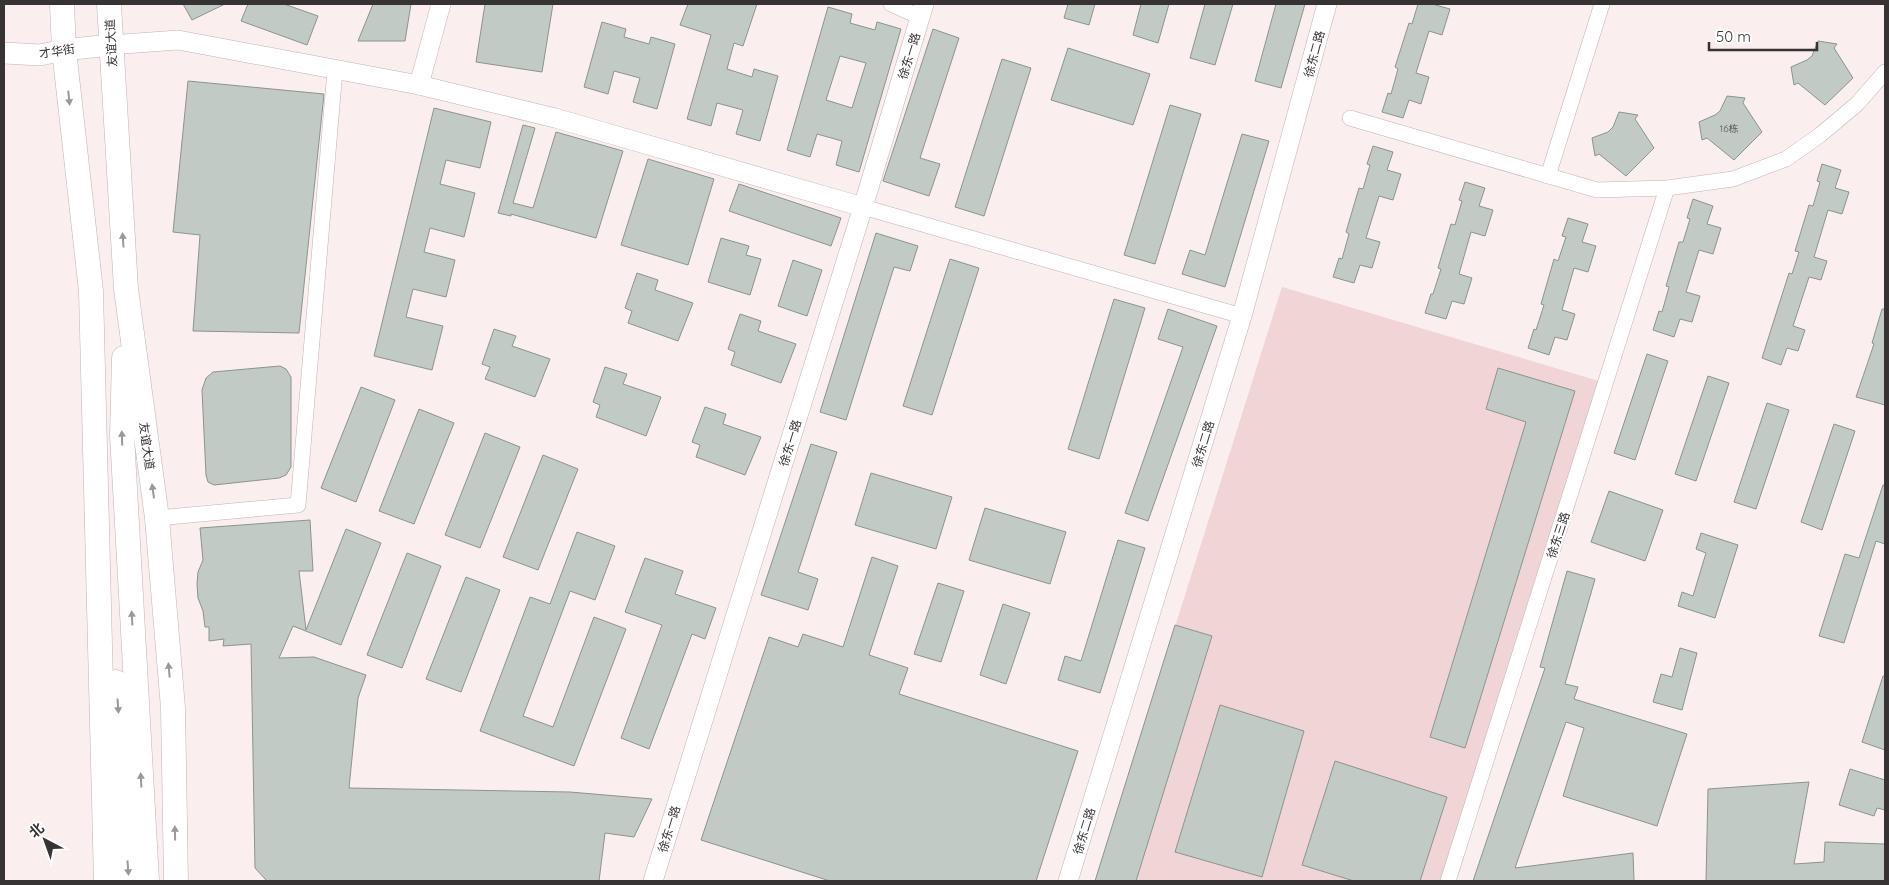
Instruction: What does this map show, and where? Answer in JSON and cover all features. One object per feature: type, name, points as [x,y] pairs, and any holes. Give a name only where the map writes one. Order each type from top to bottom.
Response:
[{"type":"main road","name":"友谊大道","points":[[109,6],[126,289],[157,518],[172,708],[176,880]]},
{"type":"main road","points":[[63,11],[64,50],[91,291],[129,881]]},
{"type":"main road","name":"才华街","points":[[4,53],[40,55],[64,50],[110,45]]},
{"type":"main road","points":[[126,289],[122,435],[146,881]]},
{"type":"main road","points":[[91,291],[106,881]]},
{"type":"street","points":[[419,85],[441,4]]},
{"type":"street","points":[[891,4],[922,10]]},
{"type":"street","name":"徐东二路","points":[[1068,881],[1242,316],[1327,4]]},
{"type":"street","points":[[1548,176],[1602,4]]},
{"type":"street","name":"徐东一路","points":[[653,881],[922,10]]},
{"type":"street","points":[[110,45],[178,40],[419,85],[555,118],[1242,316]]},
{"type":"street","points":[[157,518],[298,505],[335,70]]},
{"type":"street","points":[[1350,118],[1597,190],[1667,188],[1733,178],[1786,159],[1820,135],[1857,104],[1885,72]]},
{"type":"street","name":"徐东三路","points":[[1448,881],[1667,188]]},
{"type":"shaded area","points":[[1282,287],[1599,381],[1443,881],[1095,881]]},
{"type":"building","points":[[183,4],[225,4],[192,20]]},
{"type":"building","points":[[248,4],[284,4],[318,16],[307,45],[241,21]]},
{"type":"building","points":[[373,4],[411,4],[405,41],[358,41]]},
{"type":"building","points":[[485,4],[553,4],[542,72],[476,62]]},
{"type":"building","points":[[688,4],[757,4],[743,46],[734,43],[727,69],[752,77],[754,69],[778,76],[760,141],[736,134],[743,110],[717,103],[711,126],[687,119],[711,35],[680,25]]},
{"type":"building","points":[[1068,4],[1095,4],[1089,25],[1064,18]]},
{"type":"building","points":[[1141,4],[1169,4],[1158,43],[1133,35]]},
{"type":"building","points":[[1205,4],[1233,4],[1215,65],[1190,58]]},
{"type":"building","points":[[1276,4],[1305,4],[1281,88],[1255,81]]},
{"type":"building","points":[[1418,4],[1432,4],[1450,9],[1442,35],[1429,31],[1416,73],[1429,77],[1421,104],[1409,100],[1403,118],[1382,112],[1388,93],[1391,94],[1398,69],[1395,67],[1409,23],[1412,24]]},
{"type":"building","points":[[828,7],[852,14],[850,23],[875,30],[877,22],[901,29],[859,172],[836,165],[842,141],[817,134],[810,157],[787,150]],"holes":[[[840,56],[866,63],[852,108],[826,100]]]},
{"type":"building","points":[[602,22],[626,29],[624,37],[649,44],[651,37],[675,44],[657,109],[633,102],[640,78],[614,71],[608,94],[584,87]]},
{"type":"building","points":[[933,29],[959,38],[920,158],[940,164],[929,196],[883,181]]},
{"type":"building","points":[[1818,41],[1837,44],[1834,48],[1853,78],[1825,105],[1798,83],[1794,85],[1791,67],[1812,56]]},
{"type":"building","points":[[1068,48],[1150,74],[1133,125],[1051,100]]},
{"type":"building","points":[[1002,59],[1031,68],[984,216],[955,207]]},
{"type":"building","points":[[188,81],[324,94],[299,333],[193,331],[200,235],[173,232]]},
{"type":"building","points":[[1727,96],[1745,98],[1743,103],[1762,132],[1734,160],[1707,138],[1702,140],[1699,122],[1720,111]]},
{"type":"building","points":[[1170,105],[1201,114],[1155,264],[1124,255]]},
{"type":"building","points":[[434,108],[491,122],[480,168],[446,160],[440,184],[475,193],[464,237],[430,228],[424,252],[455,260],[446,297],[413,289],[406,317],[443,326],[432,370],[374,356]]},
{"type":"building","points":[[1619,112],[1638,115],[1635,119],[1654,148],[1626,176],[1599,154],[1595,156],[1592,138],[1608,132],[1613,127]]},
{"type":"building","points":[[523,125],[535,128],[513,203],[533,208],[556,132],[623,151],[596,238],[511,214],[511,216],[498,213]]},
{"type":"building","points":[[1242,134],[1269,141],[1225,287],[1182,274],[1190,250],[1205,255]]},
{"type":"building","points":[[1373,146],[1393,152],[1387,170],[1401,174],[1393,200],[1379,196],[1366,238],[1380,242],[1372,268],[1360,265],[1354,283],[1333,277],[1339,258],[1342,259],[1349,234],[1346,232],[1359,188],[1363,189],[1370,165],[1367,164]]},
{"type":"building","points":[[648,159],[714,179],[688,265],[621,245]]},
{"type":"building","points":[[1822,164],[1841,170],[1835,188],[1849,192],[1842,214],[1828,210],[1814,257],[1827,261],[1821,280],[1809,277],[1793,326],[1805,330],[1798,351],[1787,348],[1781,365],[1762,358],[1789,273],[1792,274],[1799,252],[1795,251],[1809,205],[1813,206],[1820,182],[1817,181]]},
{"type":"building","points":[[1465,182],[1485,188],[1479,206],[1493,210],[1485,236],[1471,232],[1459,274],[1472,278],[1464,304],[1452,301],[1446,319],[1425,313],[1441,269],[1438,268],[1451,224],[1455,225],[1462,201],[1459,200]]},
{"type":"building","points":[[739,184],[841,218],[831,246],[729,211]]},
{"type":"building","points":[[1693,199],[1713,206],[1707,224],[1721,228],[1713,254],[1699,250],[1686,292],[1700,296],[1692,322],[1680,319],[1674,337],[1653,330],[1659,311],[1662,312],[1669,287],[1666,286],[1679,242],[1683,242],[1690,219],[1687,218]]},
{"type":"building","points":[[1568,218],[1588,224],[1582,242],[1596,246],[1588,272],[1574,268],[1562,310],[1575,314],[1567,340],[1555,337],[1549,355],[1528,348],[1544,305],[1541,304],[1554,259],[1558,261],[1566,237],[1562,236]]},
{"type":"building","points":[[876,233],[918,246],[910,271],[894,267],[846,420],[820,412]]},
{"type":"building","points":[[721,238],[749,246],[746,255],[761,259],[750,295],[708,282]]},
{"type":"building","points":[[950,259],[979,268],[932,415],[903,406]]},
{"type":"building","points":[[793,260],[822,270],[807,316],[778,306]]},
{"type":"building","points":[[637,273],[658,280],[655,290],[693,303],[678,341],[628,323],[632,311],[625,308]]},
{"type":"building","points":[[1114,299],[1145,308],[1099,459],[1068,449]]},
{"type":"building","points":[[1168,309],[1217,326],[1148,521],[1125,513],[1183,347],[1158,339]]},
{"type":"building","points":[[1882,309],[1885,309],[1885,405],[1856,397],[1874,344],[1872,343]]},
{"type":"building","points":[[740,314],[761,321],[758,331],[796,344],[781,383],[731,365],[735,352],[728,349]]},
{"type":"building","points":[[494,329],[516,336],[512,346],[550,359],[535,397],[485,379],[490,367],[482,364]]},
{"type":"building","points":[[1647,354],[1668,361],[1635,460],[1614,453]]},
{"type":"building","points":[[280,366],[286,369],[291,377],[291,467],[286,475],[279,478],[214,485],[208,482],[206,475],[202,390],[206,378],[213,372]]},
{"type":"building","points":[[605,367],[627,374],[623,384],[661,397],[646,436],[596,417],[600,405],[593,402]]},
{"type":"building","points":[[1498,368],[1575,391],[1465,748],[1430,737],[1526,422],[1486,409]]},
{"type":"building","points":[[1708,376],[1729,383],[1696,481],[1675,474]]},
{"type":"building","points":[[361,387],[395,400],[356,502],[321,488]]},
{"type":"building","points":[[1767,403],[1789,410],[1756,509],[1734,502]]},
{"type":"building","points":[[705,407],[726,414],[723,424],[761,437],[745,475],[696,457],[700,445],[692,442]]},
{"type":"building","points":[[419,409],[454,423],[414,524],[379,511]]},
{"type":"building","points":[[1834,424],[1855,431],[1822,530],[1801,522]]},
{"type":"building","points":[[485,433],[520,447],[480,548],[445,535]]},
{"type":"building","points":[[811,444],[837,452],[798,572],[818,579],[808,610],[761,595]]},
{"type":"building","points":[[543,455],[578,469],[538,570],[503,557]]},
{"type":"building","points":[[871,473],[952,497],[936,549],[855,525]]},
{"type":"building","points":[[1883,485],[1885,485],[1885,544],[1876,541],[1844,643],[1819,636],[1845,554],[1859,558]]},
{"type":"building","points":[[1609,491],[1663,510],[1645,561],[1591,542]]},
{"type":"building","points":[[985,508],[1066,532],[1050,584],[969,560]]},
{"type":"building","points":[[310,520],[313,571],[299,571],[306,630],[346,529],[381,543],[341,645],[293,626],[279,658],[314,657],[366,675],[358,698],[349,788],[570,792],[652,799],[634,837],[605,833],[599,881],[267,881],[255,868],[251,644],[223,646],[224,639],[209,641],[209,627],[205,627],[203,611],[198,598],[198,572],[203,560],[200,528]]},
{"type":"building","points":[[577,532],[615,546],[595,600],[570,591],[523,716],[553,727],[594,617],[626,629],[574,766],[480,731],[530,597],[550,604]]},
{"type":"building","points":[[1701,533],[1738,545],[1715,618],[1678,606],[1682,592],[1693,596],[1706,553],[1696,549]]},
{"type":"building","points":[[1118,540],[1145,548],[1100,693],[1058,680],[1065,656],[1081,661]]},
{"type":"building","points":[[407,553],[441,566],[402,668],[367,655]]},
{"type":"building","points":[[872,557],[898,566],[869,655],[908,668],[899,694],[1078,751],[1036,881],[830,881],[701,840],[769,637],[798,647],[803,634],[843,647]]},
{"type":"building","points":[[645,558],[683,571],[675,594],[716,608],[705,639],[692,634],[649,749],[621,738],[662,625],[625,612]]},
{"type":"building","points":[[1567,571],[1595,579],[1565,684],[1578,687],[1574,699],[1687,734],[1657,826],[1563,796],[1584,728],[1566,722],[1515,868],[1633,853],[1634,881],[1473,881],[1545,668],[1540,667]]},
{"type":"building","points":[[466,577],[500,590],[461,692],[426,679]]},
{"type":"building","points":[[938,583],[964,591],[941,662],[914,654]]},
{"type":"building","points":[[1003,604],[1030,613],[1006,684],[980,675]]},
{"type":"building","points":[[1175,625],[1212,636],[1136,881],[1095,881]]},
{"type":"building","points":[[1680,648],[1697,653],[1682,710],[1653,702],[1661,674],[1672,677]]},
{"type":"building","points":[[1883,676],[1885,676],[1885,750],[1862,742]]},
{"type":"building","points":[[1220,705],[1304,731],[1262,877],[1175,852]]},
{"type":"building","points":[[1335,761],[1447,797],[1420,881],[1354,881],[1302,865]]},
{"type":"building","points":[[1850,769],[1885,780],[1885,810],[1877,808],[1874,816],[1839,805]]},
{"type":"building","points":[[1809,782],[1794,864],[1824,862],[1825,842],[1885,844],[1885,881],[1706,881],[1708,789]]}]
